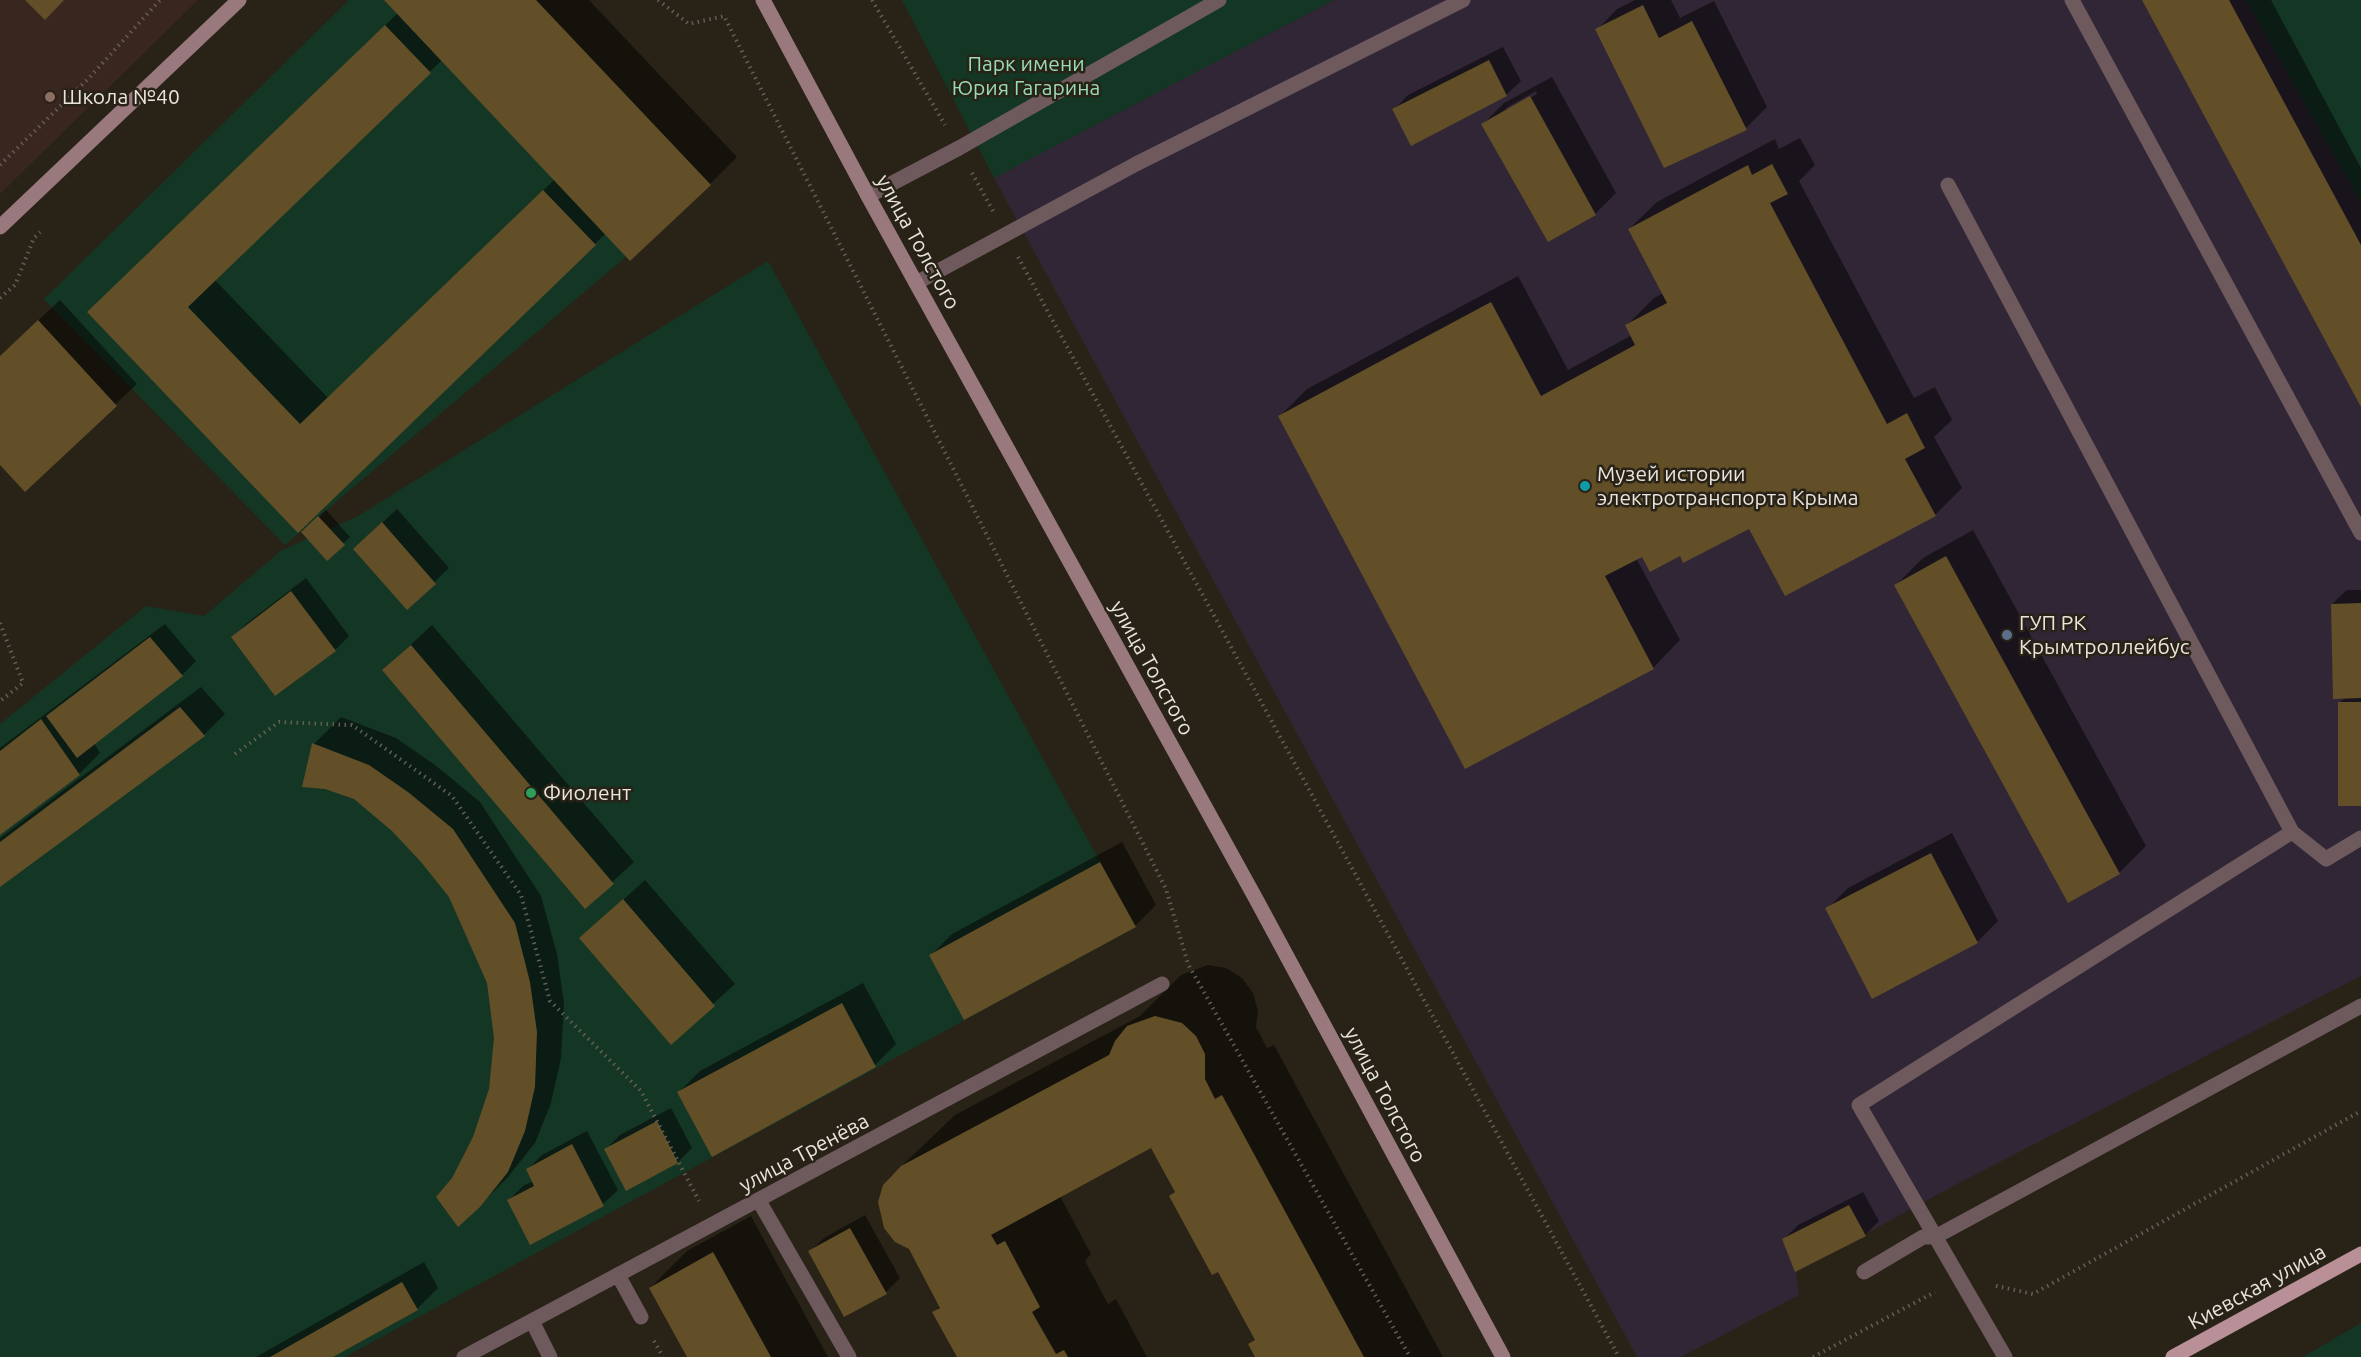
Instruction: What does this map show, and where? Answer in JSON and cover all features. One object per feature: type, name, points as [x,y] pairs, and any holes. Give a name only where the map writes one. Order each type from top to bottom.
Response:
[{"type":"main road","points":[[0,227],[238,0]]},
{"type":"main road","name":"улица Толстого","points":[[763,0],[868,196],[1256,899],[1503,1357]]},
{"type":"main road","name":"Киевская улица","points":[[2174,1357],[2361,1254]]},
{"type":"street","points":[[868,196],[959,148],[1219,0]]},
{"type":"street","points":[[916,283],[1136,164],[1463,0]]},
{"type":"street","points":[[2072,0],[2361,533]]},
{"type":"street","points":[[1948,185],[2292,832],[2326,859],[2361,838]]},
{"type":"street","points":[[2005,1357],[1859,1105],[2292,832]]},
{"type":"street","name":"улица Тренёва","points":[[464,1357],[1162,984]]},
{"type":"street","points":[[1864,1272],[1923,1237],[1935,1237],[2361,1006]]},
{"type":"street","points":[[759,1201],[849,1357]]},
{"type":"street","points":[[618,1275],[641,1317]]},
{"type":"street","points":[[532,1321],[550,1357]]},
{"type":"path","points":[[0,165],[89,78],[160,0]]},
{"type":"path","points":[[658,0],[689,24],[724,16],[1166,889],[1188,964],[1410,1357]]},
{"type":"path","points":[[872,0],[959,148],[1619,1357]]},
{"type":"path","points":[[0,623],[23,683],[0,701]]},
{"type":"path","points":[[235,754],[279,722],[352,725],[452,796],[521,895],[550,1001],[641,1091],[712,1226]]},
{"type":"path","points":[[2033,1294],[2361,1111]]},
{"type":"path","points":[[1813,1357],[1960,1280]]},
{"type":"shaded area","name":"Школа №40","points":[[0,0],[198,0],[0,194]]},
{"type":"shaded area","points":[[1334,0],[2246,0],[2361,203],[2361,976],[1955,1185],[1796,1272],[1799,1295],[1681,1357],[1637,1357],[994,178]]},
{"type":"green space","points":[[349,0],[536,0],[711,185],[285,545],[44,299]]},
{"type":"green space","name":"Парк имени Юрия Гагарина","points":[[902,0],[1334,0],[994,178]]},
{"type":"green space","points":[[2246,0],[2361,0],[2361,203]]},
{"type":"green space","name":"Фиолент","points":[[768,261],[1136,927],[345,1357],[0,1357],[0,724],[146,606],[204,616],[282,550],[358,516]]},
{"type":"green space","points":[[2361,1323],[2361,1357],[2303,1357]]},
{"type":"building","points":[[25,0],[64,0],[45,20]]},
{"type":"building","points":[[384,0],[536,0],[711,185],[630,261]]},
{"type":"building","points":[[2142,0],[2229,0],[2361,245],[2361,407]]},
{"type":"building","points":[[1643,5],[1659,38],[1692,21],[1747,130],[1664,168],[1595,29]]},
{"type":"building","points":[[385,25],[431,73],[188,307],[300,424],[543,190],[596,245],[298,533],[87,312]]},
{"type":"building","points":[[1489,60],[1507,96],[1411,146],[1392,109]]},
{"type":"building","points":[[1530,96],[1596,215],[1548,242],[1481,124]]},
{"type":"building","points":[[1772,164],[1788,194],[1770,203],[1887,424],[1907,413],[1925,448],[1905,459],[1936,516],[1785,596],[1749,529],[1683,563],[1680,556],[1650,572],[1642,557],[1605,576],[1654,669],[1465,769],[1278,416],[1491,302],[1541,396],[1635,345],[1625,325],[1667,303],[1628,229],[1748,165],[1752,175]]},
{"type":"building","points":[[38,320],[117,406],[25,492],[0,465],[0,356]]},
{"type":"building","points":[[318,516],[345,545],[327,561],[301,532]]},
{"type":"building","points":[[382,522],[436,584],[407,610],[353,549]]},
{"type":"building","points":[[1946,556],[2120,874],[2068,903],[1894,585]]},
{"type":"building","points":[[291,591],[336,651],[275,696],[231,637]]},
{"type":"building","points":[[2361,603],[2361,698],[2333,699],[2331,604]]},
{"type":"building","points":[[150,637],[183,676],[77,758],[46,716]]},
{"type":"building","points":[[411,645],[614,884],[585,909],[382,670]]},
{"type":"building","points":[[2338,702],[2361,702],[2361,806],[2338,806]]},
{"type":"building","points":[[180,707],[205,736],[0,887],[0,842]]},
{"type":"building","points":[[41,719],[80,775],[0,835],[0,751]]},
{"type":"building","points":[[312,743],[369,765],[408,792],[453,829],[515,923],[530,982],[537,1032],[535,1087],[525,1131],[508,1172],[480,1207],[458,1227],[436,1197],[452,1178],[473,1137],[489,1089],[494,1038],[487,983],[449,897],[392,831],[354,799],[325,789],[302,787]]},
{"type":"building","points":[[1931,853],[1978,943],[1872,999],[1825,908]]},
{"type":"building","points":[[1100,862],[1136,927],[964,1020],[929,955]]},
{"type":"building","points":[[623,899],[715,1006],[671,1045],[579,938]]},
{"type":"building","points":[[842,1003],[876,1067],[712,1157],[677,1092]]},
{"type":"building","points":[[1155,1016],[1182,1023],[1196,1036],[1205,1054],[1205,1079],[1215,1099],[1222,1095],[1364,1357],[1255,1357],[1248,1344],[1255,1340],[1218,1272],[1212,1275],[1169,1196],[1175,1192],[1151,1148],[991,1235],[997,1245],[1005,1241],[1040,1307],[1032,1312],[1056,1354],[1064,1350],[1068,1357],[957,1357],[932,1312],[940,1308],[909,1249],[895,1242],[884,1228],[878,1202],[883,1185],[901,1166],[1109,1055],[1115,1041],[1127,1026]]},
{"type":"building","points":[[657,1121],[678,1163],[626,1191],[604,1149]]},
{"type":"building","points":[[572,1144],[604,1206],[530,1245],[507,1200],[534,1186],[526,1169]]},
{"type":"building","points":[[1849,1205],[1866,1236],[1795,1272],[1782,1239]]},
{"type":"building","points":[[850,1228],[887,1294],[844,1317],[808,1251]]},
{"type":"building","points":[[713,1252],[771,1357],[687,1357],[649,1288]]},
{"type":"building","points":[[402,1282],[418,1310],[333,1357],[270,1357]]},
{"type":"place","name":"Школа №40","points":[[50,97]]},
{"type":"place","name":"Музей истории электротранспорта Крыма","points":[[1585,486]]},
{"type":"place","name":"ГУП РК Крымтроллейбус","points":[[2007,635]]},
{"type":"place","name":"Фиолент","points":[[531,793]]}]
